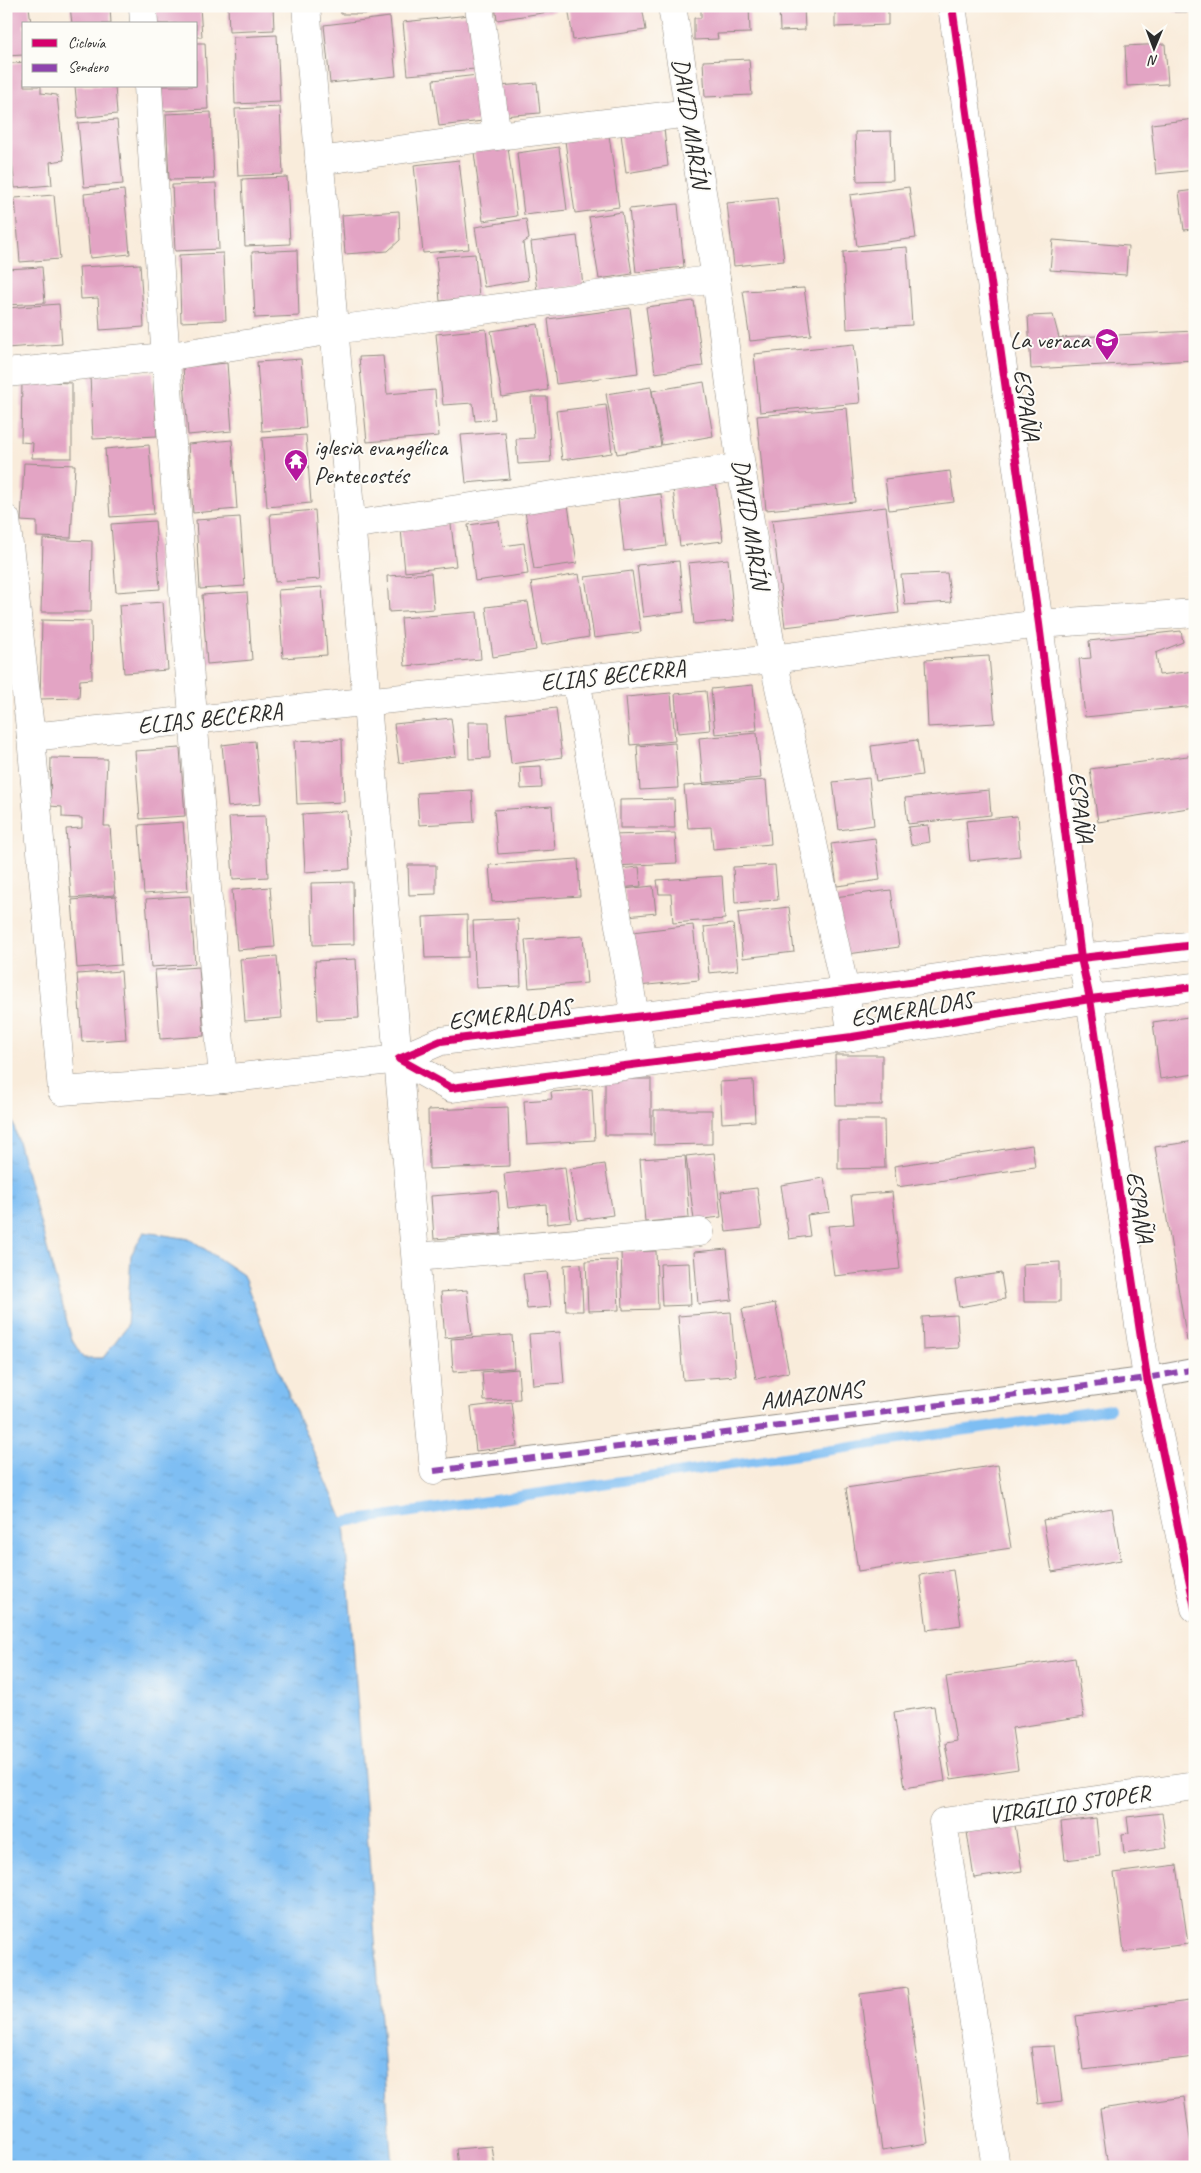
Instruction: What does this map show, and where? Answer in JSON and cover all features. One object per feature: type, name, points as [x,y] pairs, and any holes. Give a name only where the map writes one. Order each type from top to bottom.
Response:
[{"type":"street","points":[[143,6],[144,22]]},
{"type":"street","points":[[306,6],[434,1470]]},
{"type":"street","points":[[479,6],[497,136]]},
{"type":"street","name":"DAVID MARÍN","points":[[672,6],[716,279],[741,467],[773,659],[845,991],[852,1037]]},
{"type":"street","name":"ESPAÑA","points":[[952,6],[1039,624],[1081,958],[1090,999],[1147,1378],[1195,1608]]},
{"type":"street","points":[[148,88],[164,357],[192,720],[223,1079]]},
{"type":"street","points":[[320,161],[497,136],[690,113]]},
{"type":"street","points":[[6,373],[164,357],[334,330],[716,279]]},
{"type":"street","points":[[352,525],[741,467]]},
{"type":"street","points":[[6,519],[31,737]]},
{"type":"street","name":"ELIAS BECERRA","points":[[31,737],[773,659],[1039,624],[1195,612]]},
{"type":"street","points":[[576,679],[633,1017],[643,1063]]},
{"type":"street","name":"ESMERALDAS","points":[[31,737],[62,1091],[223,1079],[399,1059],[441,1041],[845,991],[1081,958],[1195,945]]},
{"type":"street","name":"ESMERALDAS","points":[[399,1059],[450,1088],[852,1037],[1090,999],[1195,987]]},
{"type":"street","points":[[416,1257],[700,1232]]},
{"type":"street","name":"AMAZONAS","points":[[434,1470],[1147,1378],[1195,1369]]},
{"type":"street","name":"VIRGILIO STOPER","points":[[996,2167],[943,1822],[1195,1786]]},
{"type":"water","points":[[6,1097],[72,1340],[83,1358],[103,1358],[127,1326],[131,1255],[144,1232],[190,1239],[243,1275],[282,1379],[344,1522],[392,2167],[6,2167]]},
{"type":"building","points":[[6,6],[29,6],[31,22],[22,22],[22,55],[6,56]]},
{"type":"building","points":[[70,6],[110,6],[111,22],[72,22]]},
{"type":"building","points":[[156,6],[200,6],[202,37],[198,37],[198,22],[156,22]]},
{"type":"building","points":[[228,6],[273,6],[274,30],[229,32]]},
{"type":"building","points":[[340,6],[368,6],[368,14],[341,14]]},
{"type":"building","points":[[495,6],[554,6],[555,11],[497,20]]},
{"type":"building","points":[[568,6],[642,6],[646,30],[573,40]]},
{"type":"building","points":[[701,6],[749,6],[750,33],[717,34],[718,39],[694,40],[694,18],[701,18]]},
{"type":"building","points":[[779,6],[804,6],[805,30],[780,31]]},
{"type":"building","points":[[835,6],[888,6],[888,25],[835,27]]},
{"type":"building","points":[[1175,6],[1195,6],[1195,12],[1174,12]]},
{"type":"building","points":[[470,15],[475,69],[408,75],[403,22]]},
{"type":"building","points":[[390,17],[396,76],[330,83],[324,25]]},
{"type":"building","points":[[277,35],[280,102],[235,104],[233,37]]},
{"type":"building","points":[[198,43],[205,43],[208,109],[163,111],[162,88],[198,88]]},
{"type":"building","points":[[1165,44],[1168,84],[1127,86],[1125,46]]},
{"type":"building","points":[[749,59],[752,95],[705,97],[703,61]]},
{"type":"building","points":[[22,62],[22,88],[41,88],[41,93],[57,95],[64,160],[50,162],[52,185],[15,188],[9,133],[6,132],[6,64]]},
{"type":"building","points":[[478,75],[483,121],[439,126],[433,80]]},
{"type":"building","points":[[537,83],[540,113],[502,116],[499,86]]},
{"type":"building","points":[[75,88],[115,88],[117,114],[78,118]]},
{"type":"building","points":[[280,107],[283,174],[238,176],[235,109]]},
{"type":"building","points":[[211,112],[214,179],[169,180],[166,114]]},
{"type":"building","points":[[1195,119],[1195,170],[1156,174],[1151,124]]},
{"type":"building","points":[[117,120],[123,184],[84,187],[78,123]]},
{"type":"building","points":[[664,128],[668,166],[626,173],[621,134]]},
{"type":"building","points":[[891,131],[893,180],[857,181],[855,132]]},
{"type":"building","points":[[609,135],[619,207],[575,213],[565,141]]},
{"type":"building","points":[[508,147],[517,216],[483,221],[474,152]]},
{"type":"building","points":[[559,147],[567,210],[524,215],[517,153]]},
{"type":"building","points":[[459,160],[469,249],[423,253],[414,165]]},
{"type":"building","points":[[287,177],[290,244],[245,246],[242,179]]},
{"type":"building","points":[[216,183],[219,249],[175,251],[172,185]]},
{"type":"building","points":[[909,187],[916,238],[857,246],[850,195]]},
{"type":"building","points":[[124,190],[130,254],[90,258],[84,194]]},
{"type":"building","points":[[1195,190],[1195,229],[1184,230],[1179,192]]},
{"type":"building","points":[[54,195],[60,259],[20,262],[15,198]]},
{"type":"building","points":[[777,198],[784,261],[734,266],[727,203]]},
{"type":"building","points":[[678,204],[684,267],[636,272],[629,209]]},
{"type":"building","points":[[399,211],[400,240],[388,251],[345,254],[342,215]]},
{"type":"building","points":[[622,212],[632,274],[599,279],[589,217]]},
{"type":"building","points":[[526,219],[529,239],[523,243],[528,280],[484,287],[475,227]]},
{"type":"building","points":[[577,236],[583,285],[537,291],[531,242]]},
{"type":"building","points":[[1053,240],[1128,246],[1126,275],[1050,270]]},
{"type":"building","points":[[907,247],[912,325],[847,329],[843,252]]},
{"type":"building","points":[[297,250],[299,316],[255,318],[252,252]]},
{"type":"building","points":[[223,253],[226,320],[181,322],[179,255]]},
{"type":"building","points":[[475,254],[479,297],[440,301],[436,257]]},
{"type":"building","points":[[140,264],[144,327],[100,330],[98,298],[81,299],[79,267]]},
{"type":"building","points":[[42,267],[45,303],[6,305],[6,269]]},
{"type":"building","points":[[804,288],[811,335],[750,341],[743,291]]},
{"type":"building","points":[[694,301],[703,366],[655,373],[646,307]]},
{"type":"building","points":[[59,304],[62,344],[6,348],[6,308]]},
{"type":"building","points":[[630,308],[638,373],[556,384],[548,319]]},
{"type":"building","points":[[1053,315],[1059,338],[1194,331],[1195,360],[1031,369],[1028,316]]},
{"type":"building","points":[[538,324],[548,390],[502,397],[491,331]]},
{"type":"building","points":[[486,329],[495,419],[475,421],[473,403],[443,405],[436,334]]},
{"type":"building","points":[[854,344],[860,403],[760,412],[754,354]]},
{"type":"building","points":[[383,356],[387,394],[435,390],[439,436],[367,442],[359,357]]},
{"type":"building","points":[[301,359],[306,428],[262,431],[257,362]]},
{"type":"building","points":[[227,363],[232,431],[188,435],[183,367]]},
{"type":"building","points":[[153,372],[157,436],[93,439],[90,376]]},
{"type":"building","points":[[22,381],[72,383],[72,458],[32,458],[33,443],[21,442]]},
{"type":"building","points":[[704,382],[713,436],[662,445],[652,391]]},
{"type":"building","points":[[651,387],[661,446],[617,454],[606,394]]},
{"type":"building","points":[[531,397],[547,397],[551,462],[518,464],[516,439],[534,438]]},
{"type":"building","points":[[606,405],[612,453],[562,460],[556,411]]},
{"type":"building","points":[[847,408],[855,502],[766,510],[757,416]]},
{"type":"building","points":[[505,432],[510,479],[466,483],[461,435]]},
{"type":"building","points":[[306,435],[311,503],[267,507],[262,438]]},
{"type":"building","points":[[232,440],[237,509],[193,513],[188,444]]},
{"type":"building","points":[[149,445],[154,514],[110,517],[105,449]]},
{"type":"building","points":[[24,463],[75,465],[71,538],[37,537],[37,522],[21,521]]},
{"type":"building","points":[[950,471],[954,502],[889,510],[885,479]]},
{"type":"building","points":[[716,484],[723,541],[680,546],[673,489]]},
{"type":"building","points":[[661,494],[667,546],[624,551],[618,499]]},
{"type":"building","points":[[568,505],[577,563],[534,569],[525,511]]},
{"type":"building","points":[[886,507],[899,613],[785,627],[772,520]]},
{"type":"building","points":[[315,510],[320,579],[275,582],[270,514]]},
{"type":"building","points":[[240,517],[245,586],[200,589],[196,520]]},
{"type":"building","points":[[155,521],[160,589],[116,592],[111,524]]},
{"type":"building","points":[[499,521],[503,546],[524,543],[528,574],[475,581],[468,525]]},
{"type":"building","points":[[451,524],[456,566],[405,572],[401,529]]},
{"type":"building","points":[[43,539],[92,541],[91,612],[41,612]]},
{"type":"building","points":[[728,559],[734,621],[694,624],[688,563]]},
{"type":"building","points":[[679,561],[684,612],[643,617],[637,565]]},
{"type":"building","points":[[632,571],[641,632],[594,638],[585,577]]},
{"type":"building","points":[[431,573],[434,609],[389,612],[387,576]]},
{"type":"building","points":[[947,573],[951,602],[905,605],[901,575]]},
{"type":"building","points":[[579,574],[589,637],[542,645],[531,582]]},
{"type":"building","points":[[322,587],[327,655],[283,658],[278,590]]},
{"type":"building","points":[[247,592],[252,660],[207,664],[202,595]]},
{"type":"building","points":[[163,602],[168,670],[124,673],[119,605]]},
{"type":"building","points":[[528,602],[536,650],[493,657],[486,607]]},
{"type":"building","points":[[477,612],[481,659],[405,666],[401,618]]},
{"type":"building","points":[[42,620],[91,621],[92,679],[80,680],[79,698],[40,699]]},
{"type":"building","points":[[1181,631],[1183,642],[1156,653],[1159,675],[1195,671],[1195,706],[1085,717],[1079,659],[1091,658],[1089,641]]},
{"type":"building","points":[[989,656],[995,723],[928,727],[925,660]]},
{"type":"building","points":[[753,685],[757,730],[715,734],[711,689]]},
{"type":"building","points":[[706,691],[710,730],[678,733],[675,694]]},
{"type":"building","points":[[671,693],[675,741],[630,745],[626,697]]},
{"type":"building","points":[[556,708],[562,757],[511,764],[506,714]]},
{"type":"building","points":[[451,718],[456,756],[399,763],[394,724]]},
{"type":"building","points":[[468,722],[489,722],[490,758],[469,759]]},
{"type":"building","points":[[757,733],[761,778],[703,783],[699,738]]},
{"type":"building","points":[[342,739],[344,802],[297,804],[294,741]]},
{"type":"building","points":[[917,740],[922,775],[876,781],[871,746]]},
{"type":"building","points":[[255,741],[261,804],[228,807],[222,745]]},
{"type":"building","points":[[675,743],[678,788],[640,790],[637,746]]},
{"type":"building","points":[[180,748],[185,816],[140,819],[135,751]]},
{"type":"building","points":[[1195,755],[1195,807],[1098,822],[1090,769]]},
{"type":"building","points":[[51,758],[107,759],[104,826],[110,826],[115,895],[71,898],[66,829],[82,828],[82,818],[62,817],[62,807],[50,806]]},
{"type":"building","points":[[541,766],[542,788],[521,789],[520,767]]},
{"type":"building","points":[[869,778],[874,825],[839,830],[833,782]]},
{"type":"building","points":[[766,780],[771,844],[713,849],[711,827],[688,828],[684,786]]},
{"type":"building","points":[[472,790],[474,822],[419,825],[417,793]]},
{"type":"building","points":[[989,790],[991,815],[908,824],[905,798]]},
{"type":"building","points":[[674,799],[675,828],[620,828],[620,800]]},
{"type":"building","points":[[552,806],[555,850],[498,854],[494,810]]},
{"type":"building","points":[[347,811],[350,869],[305,872],[302,814]]},
{"type":"building","points":[[265,816],[268,877],[233,879],[229,817]]},
{"type":"building","points":[[1017,816],[1020,856],[970,861],[966,821]]},
{"type":"building","points":[[183,822],[188,891],[144,894],[139,825]]},
{"type":"building","points":[[928,825],[930,842],[911,845],[908,827]]},
{"type":"building","points":[[675,833],[677,863],[614,866],[612,835]]},
{"type":"building","points":[[875,838],[880,880],[837,886],[831,844]]},
{"type":"building","points":[[578,859],[580,896],[492,902],[489,865]]},
{"type":"building","points":[[408,865],[436,865],[436,894],[409,895]]},
{"type":"building","points":[[775,865],[778,900],[735,903],[733,867]]},
{"type":"building","points":[[639,867],[641,886],[619,888],[617,869]]},
{"type":"building","points":[[722,876],[725,919],[673,923],[671,894],[659,894],[657,880]]},
{"type":"building","points":[[353,882],[354,944],[313,945],[311,883]]},
{"type":"building","points":[[653,886],[656,913],[627,916],[624,889]]},
{"type":"building","points":[[270,887],[275,947],[237,950],[232,890]]},
{"type":"building","points":[[891,890],[899,947],[841,955],[834,897]]},
{"type":"building","points":[[116,896],[121,965],[77,968],[72,900]]},
{"type":"building","points":[[190,896],[195,964],[151,967],[146,899]]},
{"type":"building","points":[[789,907],[794,952],[743,958],[738,913]]},
{"type":"building","points":[[467,915],[468,957],[425,958],[423,917]]},
{"type":"building","points":[[518,919],[521,986],[476,988],[473,921]]},
{"type":"building","points":[[733,924],[738,970],[709,973],[704,927]]},
{"type":"building","points":[[693,925],[699,980],[638,986],[632,932]]},
{"type":"building","points":[[583,936],[587,983],[529,988],[525,940]]},
{"type":"building","points":[[277,956],[282,1018],[245,1021],[240,959]]},
{"type":"building","points":[[356,959],[359,1018],[318,1020],[315,961]]},
{"type":"building","points":[[199,967],[204,1036],[160,1039],[155,970]]},
{"type":"building","points":[[121,971],[126,1039],[82,1042],[77,974]]},
{"type":"building","points":[[1195,1016],[1195,1074],[1160,1079],[1153,1022]]},
{"type":"building","points":[[835,1055],[882,1055],[882,1105],[836,1105]]},
{"type":"building","points":[[605,1079],[651,1079],[651,1135],[605,1135]]},
{"type":"building","points":[[753,1080],[755,1121],[722,1123],[720,1082]]},
{"type":"building","points":[[592,1089],[595,1140],[527,1144],[524,1101],[552,1099],[551,1092]]},
{"type":"building","points":[[508,1107],[510,1166],[429,1169],[428,1110]]},
{"type":"building","points":[[654,1110],[712,1110],[712,1144],[654,1145]]},
{"type":"building","points":[[838,1120],[884,1120],[885,1168],[838,1169]]},
{"type":"building","points":[[1195,1141],[1195,1340],[1187,1341],[1155,1147]]},
{"type":"building","points":[[1032,1145],[1035,1167],[897,1187],[894,1166]]},
{"type":"building","points":[[714,1153],[721,1217],[694,1220],[686,1156]]},
{"type":"building","points":[[685,1156],[689,1218],[645,1222],[640,1159]]},
{"type":"building","points":[[605,1164],[613,1215],[578,1220],[570,1169]]},
{"type":"building","points":[[565,1167],[571,1221],[547,1224],[546,1204],[508,1208],[504,1174]]},
{"type":"building","points":[[824,1178],[830,1212],[807,1215],[810,1236],[789,1239],[781,1185]]},
{"type":"building","points":[[757,1188],[762,1228],[726,1232],[721,1192]]},
{"type":"building","points":[[498,1191],[501,1234],[434,1239],[431,1196]]},
{"type":"building","points":[[892,1192],[900,1269],[834,1276],[828,1226],[854,1224],[851,1195]]},
{"type":"building","points":[[727,1249],[732,1300],[698,1304],[694,1252]]},
{"type":"building","points":[[656,1251],[658,1309],[623,1310],[621,1252]]},
{"type":"building","points":[[617,1260],[619,1310],[588,1311],[586,1261]]},
{"type":"building","points":[[1060,1262],[1060,1302],[1024,1302],[1023,1264]]},
{"type":"building","points":[[689,1263],[691,1305],[662,1306],[660,1264]]},
{"type":"building","points":[[581,1264],[583,1311],[566,1311],[564,1265]]},
{"type":"building","points":[[547,1272],[551,1307],[527,1309],[523,1274]]},
{"type":"building","points":[[1001,1273],[1005,1299],[959,1307],[955,1280]]},
{"type":"building","points":[[467,1290],[472,1335],[445,1338],[441,1292]]},
{"type":"building","points":[[775,1303],[789,1372],[756,1379],[742,1309]]},
{"type":"building","points":[[731,1312],[736,1376],[683,1380],[678,1316]]},
{"type":"building","points":[[957,1315],[959,1348],[923,1350],[922,1317]]},
{"type":"building","points":[[560,1332],[564,1383],[533,1385],[529,1334]]},
{"type":"building","points":[[512,1335],[514,1368],[453,1372],[451,1339]]},
{"type":"building","points":[[518,1369],[520,1399],[484,1401],[482,1372]]},
{"type":"building","points":[[512,1402],[517,1446],[476,1451],[471,1407]]},
{"type":"building","points":[[998,1465],[1011,1548],[858,1571],[846,1488]]},
{"type":"building","points":[[1112,1508],[1121,1560],[1052,1572],[1043,1520]]},
{"type":"building","points":[[953,1570],[961,1625],[927,1630],[920,1575]]},
{"type":"building","points":[[1075,1658],[1084,1717],[1012,1728],[1018,1769],[951,1779],[945,1743],[956,1741],[946,1677]]},
{"type":"building","points":[[934,1706],[945,1781],[905,1788],[894,1712]]},
{"type":"building","points":[[1162,1813],[1167,1848],[1124,1854],[1122,1834],[1129,1833],[1127,1817]]},
{"type":"building","points":[[1096,1818],[1100,1856],[1065,1860],[1061,1822]]},
{"type":"building","points":[[1015,1825],[1022,1871],[974,1878],[967,1832]]},
{"type":"building","points":[[1177,1865],[1188,1944],[1124,1952],[1114,1873]]},
{"type":"building","points":[[907,1988],[928,2143],[882,2150],[860,1994]]},
{"type":"building","points":[[1189,2001],[1195,2057],[1083,2070],[1076,2016]]},
{"type":"building","points":[[1055,2046],[1062,2101],[1038,2104],[1031,2047]]},
{"type":"building","points":[[1184,2097],[1194,2167],[1108,2167],[1100,2109]]},
{"type":"building","points":[[492,2146],[495,2167],[458,2167],[456,2149]]},
{"type":"waterway","points":[[344,1522],[1110,1409]]},
{"type":"marked path","points":[[434,1471],[1147,1378],[1195,1369]]},
{"type":"cycle path","points":[[952,6],[1039,624],[1081,958],[1090,999],[1147,1378],[1195,1608]]},
{"type":"cycle path","points":[[1195,945],[1081,958],[845,991],[441,1041],[399,1059],[451,1088],[852,1037],[1090,999],[1195,987]]},
{"type":"place","name":"La veraca","points":[[1107,361]]},
{"type":"place","name":"iglesia evangélica Pentecostés","points":[[296,482]]}]
